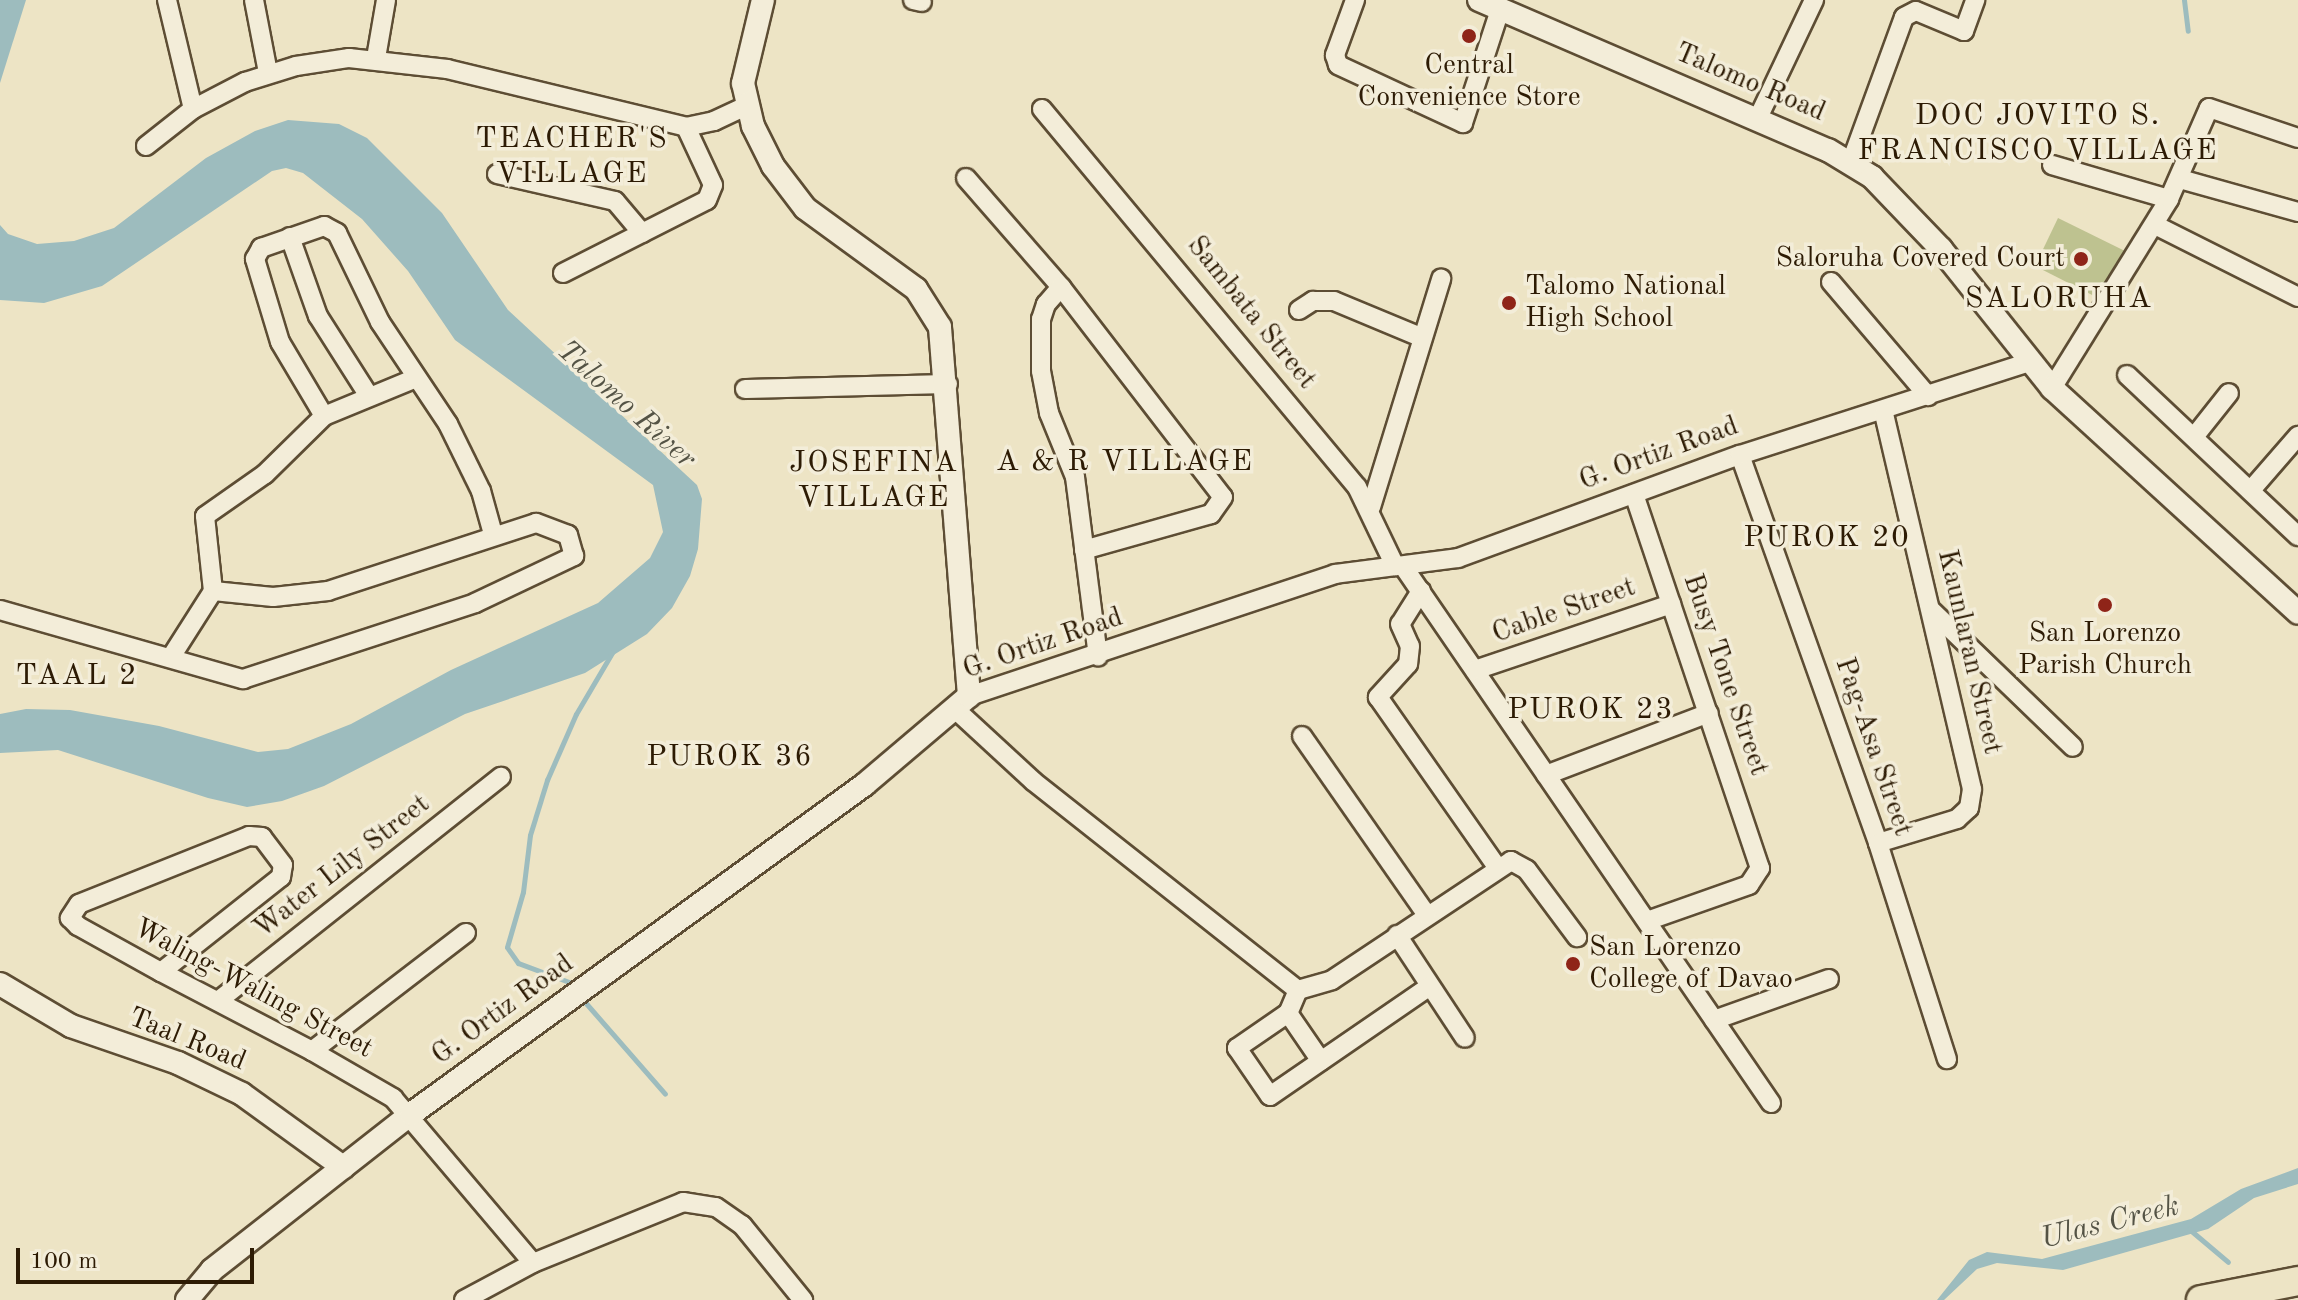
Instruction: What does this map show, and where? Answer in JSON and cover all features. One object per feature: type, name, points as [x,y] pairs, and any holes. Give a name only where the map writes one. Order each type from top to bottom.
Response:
[{"type":"highway","points":[[2201,1300],[2298,1281]]},
{"type":"street","points":[[167,0],[193,109]]},
{"type":"street","points":[[254,0],[268,73]]},
{"type":"street","points":[[376,58],[386,0]]},
{"type":"street","points":[[763,0],[744,64],[746,106],[773,166],[793,197],[898,273],[930,307],[945,349],[962,703],[1033,781],[1298,990],[1321,986],[1497,867],[1511,861],[1522,865],[1577,937]]},
{"type":"street","points":[[1355,0],[1335,55],[1338,65],[1463,123],[1508,8]]},
{"type":"street","name":"Talomo Road","points":[[1479,0],[1508,8],[1851,162],[1908,210],[2052,388],[2298,613]]},
{"type":"street","points":[[1758,118],[1814,0]]},
{"type":"street","points":[[1851,162],[1904,17],[1916,11],[1964,31],[1975,0]]},
{"type":"street","points":[[146,146],[193,109],[268,73],[323,61],[376,58],[447,69],[686,127],[714,121],[746,106]]},
{"type":"street","points":[[2052,388],[2155,225],[2180,179],[2209,108],[2298,138]]},
{"type":"street","name":"Sambata Street","points":[[1042,109],[1371,507],[1399,566],[1421,591],[1771,1103]]},
{"type":"street","points":[[563,273],[700,205],[711,193],[710,175],[686,127]]},
{"type":"street","points":[[2052,165],[2169,199]]},
{"type":"street","points":[[497,174],[615,201],[642,233]]},
{"type":"street","points":[[966,178],[1061,287],[1223,497],[1211,514],[1084,550]]},
{"type":"street","points":[[2180,179],[2298,212]]},
{"type":"street","points":[[2155,225],[2298,297]]},
{"type":"street","points":[[324,416],[280,342],[255,259],[261,248],[324,226],[337,233],[363,292],[472,469],[493,534]]},
{"type":"street","points":[[290,237],[318,316],[369,396]]},
{"type":"street","points":[[1371,507],[1441,279]]},
{"type":"street","points":[[1831,282],[1928,396]]},
{"type":"street","points":[[1061,287],[1046,304],[1041,319],[1041,371],[1049,413],[1075,477],[1098,657]]},
{"type":"street","points":[[1299,310],[1313,301],[1334,301],[1423,338]]},
{"type":"street","name":"G. Ortiz Road","points":[[187,1300],[212,1270],[411,1114],[864,785],[962,703],[1335,574],[1458,558],[1740,455],[1884,413],[2030,362]]},
{"type":"street","points":[[2127,375],[2298,536]]},
{"type":"street","points":[[171,657],[213,591],[205,516],[265,474],[324,416],[416,378]]},
{"type":"street","points":[[745,389],[948,384]]},
{"type":"street","points":[[2194,437],[2229,393]]},
{"type":"street","name":"Kaunlaran Street","points":[[1878,843],[1957,819],[1971,799],[1884,413]]},
{"type":"street","points":[[2251,490],[2298,436]]},
{"type":"street","name":"Pag-Asa Street","points":[[1740,455],[1878,843],[1947,1059]]},
{"type":"street","name":"Busy Tone Street","points":[[1634,494],[1759,861],[1758,875],[1749,885],[1647,921]]},
{"type":"street","points":[[0,610],[171,657],[229,679],[256,677],[475,603],[574,556],[568,535],[536,523],[493,534],[401,570],[328,591],[273,597],[213,591]]},
{"type":"street","points":[[1421,591],[1400,624],[1410,646],[1408,664],[1378,697],[1497,867]]},
{"type":"street","name":"Cable Street","points":[[1475,670],[1671,604]]},
{"type":"street","points":[[1930,610],[2073,747]]},
{"type":"street","points":[[1546,775],[1709,713]]},
{"type":"street","points":[[1302,736],[1427,915]]},
{"type":"street","name":"Water Lily Street","points":[[218,1001],[501,777]]},
{"type":"street","name":"Waling-Waling Street","points":[[161,972],[281,877],[283,865],[262,837],[249,836],[93,898],[69,915],[78,926],[161,972],[312,1051],[382,1091],[411,1114],[533,1263]]},
{"type":"street","points":[[312,1051],[466,933]]},
{"type":"street","points":[[1397,935],[1465,1038]]},
{"type":"street","points":[[1714,1020],[1829,979]]},
{"type":"street","name":"Taal Road","points":[[0,984],[71,1026],[178,1063],[242,1094],[343,1167]]},
{"type":"street","points":[[1298,990],[1288,1013],[1237,1048],[1270,1096],[1430,986]]},
{"type":"street","points":[[1288,1013],[1321,1061]]},
{"type":"street","points":[[464,1300],[533,1263],[639,1216],[683,1202],[700,1203],[742,1225],[803,1300]]},
{"type":"green space","name":"Saloruha Covered Court","points":[[2058,218],[2127,252],[2102,300],[2035,266]]},
{"type":"water","points":[[0,0],[26,0],[0,83]]},
{"type":"water","points":[[288,120],[339,124],[367,138],[442,213],[508,310],[697,485],[702,499],[698,549],[690,576],[672,608],[647,634],[585,673],[465,714],[324,786],[282,801],[247,807],[208,798],[58,750],[0,753],[0,714],[26,709],[70,710],[159,726],[258,752],[288,749],[351,724],[451,670],[598,603],[650,558],[663,532],[653,485],[455,340],[408,271],[362,219],[303,173],[286,168],[272,171],[102,286],[44,303],[0,300],[0,225],[8,234],[37,244],[74,241],[114,228],[206,158],[255,131]]},
{"type":"water","points":[[2298,1168],[2298,1184],[2254,1198],[2208,1229],[2063,1270],[1997,1263],[1977,1269],[1944,1300],[1937,1300],[1969,1260],[1987,1252],[2042,1259],[2191,1219],[2241,1189]]},
{"type":"waterway","points":[[2184,0],[2188,31]]},
{"type":"waterway","points":[[569,982],[518,963],[507,947],[523,892],[530,835],[547,780],[576,714],[612,653]]},
{"type":"waterway","points":[[584,1001],[665,1094]]},
{"type":"waterway","name":"Ulas Creek","points":[[2189,1229],[2228,1262]]},
{"type":"place","name":"Central Convenience Store","points":[[1469,36]]},
{"type":"place","name":"Saloruha Covered Court","points":[[2081,259]]},
{"type":"place","name":"Talomo National High School","points":[[1509,303]]},
{"type":"place","name":"San Lorenzo Parish Church","points":[[2105,605]]},
{"type":"place","name":"San Lorenzo College of Davao","points":[[1573,964]]},
{"type":"district","name":"DOC JOVITO S. FRANCISCO VILLAGE","points":[[2038,133]]},
{"type":"district","name":"TEACHER'S VILLAGE","points":[[572,156]]},
{"type":"district","name":"SALORUHA","points":[[2059,299]]},
{"type":"district","name":"A & R VILLAGE","points":[[1125,462]]},
{"type":"district","name":"JOSEFINA VILLAGE","points":[[874,480]]},
{"type":"district","name":"PUROK 20","points":[[1827,538]]},
{"type":"district","name":"TAAL 2","points":[[77,676]]},
{"type":"district","name":"PUROK 23","points":[[1591,710]]},
{"type":"district","name":"PUROK 36","points":[[730,757]]},
{"type":"water label","name":"Talomo River","points":[[626,405]]}]
